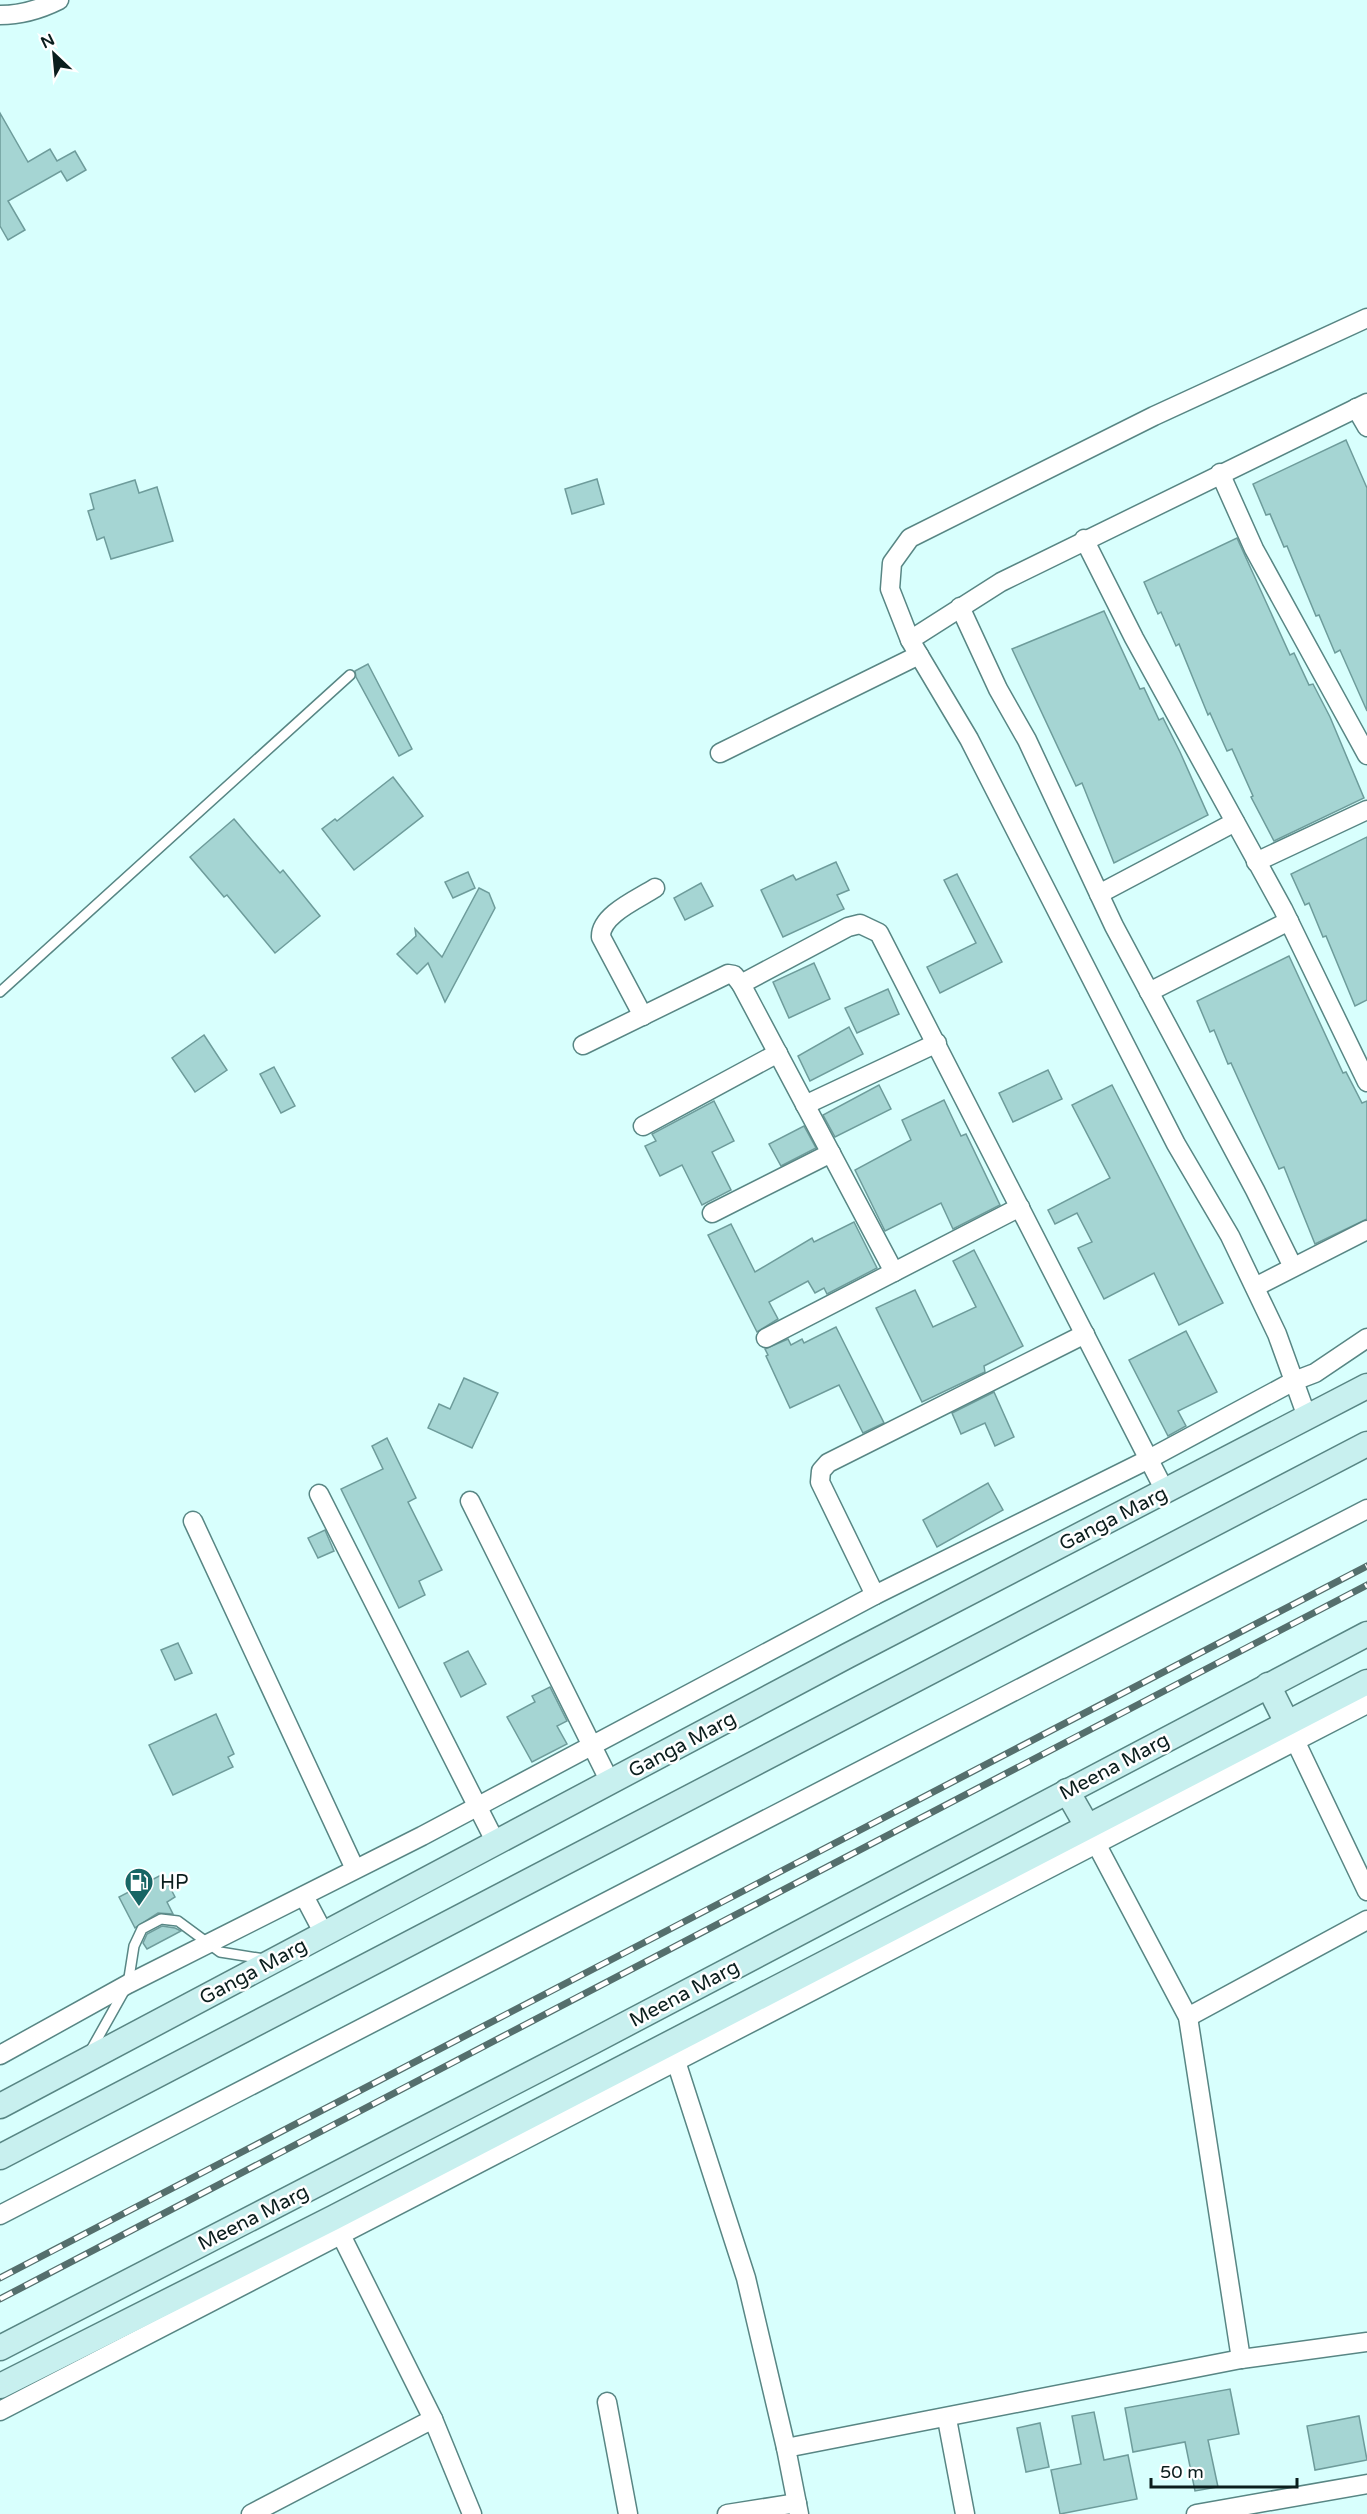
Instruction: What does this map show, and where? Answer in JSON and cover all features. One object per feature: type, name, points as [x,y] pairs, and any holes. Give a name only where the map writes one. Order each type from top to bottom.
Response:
[{"type":"street","points":[[0,15],[12,15],[44,7],[59,0]]},
{"type":"street","points":[[1307,1418],[1277,1334],[1230,1236],[1176,1144],[969,739],[914,648],[890,589],[892,562],[910,538],[1154,416],[1367,318]]},
{"type":"street","points":[[720,753],[914,648],[960,607],[1001,582],[1084,538],[1362,405],[1367,427]]},
{"type":"street","points":[[1220,473],[1254,549],[1367,755]]},
{"type":"street","points":[[1084,538],[1134,638],[1289,921],[1367,1082]]},
{"type":"street","points":[[960,607],[998,689],[1027,740],[1098,894],[1255,1190],[1293,1268]]},
{"type":"street","points":[[1256,862],[1367,810]]},
{"type":"street","points":[[1098,894],[1235,822]]},
{"type":"street","points":[[643,1016],[601,937],[601,928],[606,920],[655,888]]},
{"type":"street","points":[[1149,992],[1289,921]]},
{"type":"street","points":[[741,984],[848,927],[860,924],[879,933],[1165,1491]]},
{"type":"street","points":[[583,1045],[728,974],[734,975],[741,984],[894,1272]]},
{"type":"street","points":[[805,1105],[936,1043]]},
{"type":"street","points":[[644,1126],[778,1053]]},
{"type":"street","points":[[712,1213],[831,1154]]},
{"type":"street","points":[[766,1338],[1020,1207]]},
{"type":"street","points":[[1255,1287],[1367,1230]]},
{"type":"street","points":[[875,1595],[820,1482],[821,1472],[828,1463],[1085,1334]]},
{"type":"street","points":[[0,2055],[128,1984],[477,1806],[875,1595],[1149,1459],[1294,1381],[1315,1373],[1367,1338]]},
{"type":"street","name":"Ganga Marg","points":[[0,2106],[610,1782],[1367,1386]]},
{"type":"street","points":[[0,2157],[1367,1444]]},
{"type":"street","points":[[319,1494],[496,1843]]},
{"type":"street","points":[[470,1502],[610,1782]]},
{"type":"street","points":[[0,2215],[1367,1509]]},
{"type":"street","points":[[194,1521],[355,1869]]},
{"type":"street","name":"Meena Marg","points":[[0,2348],[592,2042],[1367,1634]]},
{"type":"street","name":"Meena Marg","points":[[0,2386],[337,2227],[1291,1732],[1367,1682]]},
{"type":"street","points":[[1268,1685],[1367,1891]]},
{"type":"street","points":[[1291,1732],[1367,1704]]},
{"type":"street","points":[[1067,1791],[1188,2017],[1241,2358]]},
{"type":"street","points":[[304,1896],[324,1934]]},
{"type":"street","points":[[1188,2017],[1367,1920]]},
{"type":"street","points":[[673,2052],[746,2278],[798,2508],[727,2514]]},
{"type":"street","points":[[0,2411],[337,2227],[433,2420],[472,2514]]},
{"type":"street","points":[[786,2448],[947,2419],[1241,2358],[1367,2342]]},
{"type":"street","points":[[607,2402],[628,2514]]},
{"type":"street","points":[[947,2419],[965,2514]]},
{"type":"street","points":[[251,2514],[433,2420]]},
{"type":"street","points":[[1196,2514],[1229,2511],[1367,2484]]},
{"type":"lane","points":[[0,992],[350,675]]},
{"type":"lane","points":[[83,2062],[120,2003],[128,1984],[134,1946],[141,1929],[161,1919],[178,1921],[220,1952],[274,1960]]},
{"type":"building","points":[[0,113],[28,162],[50,149],[57,161],[75,151],[86,170],[67,181],[61,171],[8,201],[25,230],[8,240],[0,226]]},
{"type":"building","points":[[1346,440],[1367,488],[1367,711],[1340,650],[1335,653],[1319,615],[1316,616],[1287,546],[1284,547],[1270,514],[1266,515],[1253,484]]},
{"type":"building","points":[[597,479],[604,504],[572,514],[565,489]]},
{"type":"building","points":[[135,480],[139,493],[157,487],[173,541],[111,559],[104,537],[97,540],[88,511],[94,509],[90,494]]},
{"type":"building","points":[[1237,538],[1290,655],[1294,653],[1309,685],[1313,684],[1330,717],[1364,798],[1274,841],[1251,797],[1253,796],[1232,749],[1227,751],[1210,713],[1208,715],[1179,644],[1176,646],[1144,582]]},
{"type":"building","points":[[1104,611],[1140,689],[1144,688],[1159,720],[1163,718],[1208,815],[1114,863],[1082,783],[1076,786],[1012,649]]},
{"type":"building","points":[[368,664],[412,749],[399,756],[356,677],[355,671]]},
{"type":"building","points":[[393,777],[423,816],[354,870],[322,829],[335,819],[337,821]]},
{"type":"building","points":[[234,819],[280,873],[283,870],[320,916],[275,953],[227,895],[224,897],[190,857]]},
{"type":"building","points":[[1367,837],[1367,1000],[1355,1006],[1326,936],[1323,937],[1309,903],[1305,905],[1291,874]]},
{"type":"building","points":[[836,862],[849,890],[837,895],[844,909],[783,937],[761,890],[793,875],[796,880]]},
{"type":"building","points":[[468,872],[475,888],[453,898],[445,882]]},
{"type":"building","points":[[957,874],[1002,962],[940,993],[927,967],[976,943],[944,880]]},
{"type":"building","points":[[701,883],[713,906],[685,920],[674,898]]},
{"type":"building","points":[[479,888],[489,893],[495,908],[445,1002],[428,963],[417,974],[397,954],[416,936],[415,929],[442,957]]},
{"type":"building","points":[[1289,956],[1343,1073],[1346,1072],[1362,1103],[1367,1101],[1367,1219],[1315,1244],[1284,1167],[1279,1169],[1231,1063],[1228,1064],[1214,1030],[1210,1032],[1197,1001]]},
{"type":"building","points":[[814,963],[830,999],[789,1018],[773,982]]},
{"type":"building","points":[[888,989],[899,1014],[857,1033],[845,1008]]},
{"type":"building","points":[[849,1027],[863,1054],[810,1081],[798,1056]]},
{"type":"building","points":[[204,1035],[227,1070],[195,1092],[172,1058]]},
{"type":"building","points":[[274,1067],[295,1106],[281,1113],[260,1074]]},
{"type":"building","points":[[1048,1070],[1062,1099],[1013,1122],[999,1093]]},
{"type":"building","points":[[879,1085],[891,1109],[835,1137],[823,1115]]},
{"type":"building","points":[[1112,1085],[1223,1303],[1179,1325],[1154,1273],[1104,1299],[1078,1248],[1092,1242],[1077,1213],[1055,1224],[1048,1210],[1110,1178],[1072,1105]]},
{"type":"building","points":[[944,1100],[961,1136],[966,1134],[1000,1205],[953,1229],[941,1203],[885,1231],[855,1170],[911,1140],[902,1120]]},
{"type":"building","points":[[714,1101],[734,1141],[712,1152],[731,1190],[702,1205],[682,1165],[660,1176],[645,1146],[656,1141],[652,1134]]},
{"type":"building","points":[[804,1126],[816,1148],[781,1166],[769,1144]]},
{"type":"building","points":[[854,1222],[877,1268],[827,1294],[824,1288],[815,1293],[808,1281],[769,1302],[778,1319],[757,1332],[708,1235],[731,1224],[755,1272],[812,1238],[814,1242]]},
{"type":"building","points":[[974,1250],[1023,1346],[984,1366],[985,1372],[922,1402],[876,1308],[915,1290],[933,1327],[976,1307],[953,1261]]},
{"type":"building","points":[[836,1327],[884,1423],[863,1433],[839,1385],[790,1408],[766,1356],[768,1355],[765,1349],[788,1339],[791,1345],[802,1339],[804,1343]]},
{"type":"building","points":[[1186,1331],[1217,1392],[1178,1411],[1186,1426],[1168,1436],[1129,1360]]},
{"type":"building","points":[[464,1378],[498,1393],[472,1448],[428,1428],[439,1404],[450,1409]]},
{"type":"building","points":[[994,1392],[1014,1437],[995,1446],[985,1423],[961,1434],[952,1413]]},
{"type":"building","points":[[387,1438],[416,1498],[408,1502],[442,1570],[419,1581],[425,1595],[399,1608],[341,1489],[383,1469],[372,1446]]},
{"type":"building","points":[[988,1483],[1003,1510],[937,1547],[923,1520]]},
{"type":"building","points":[[325,1530],[334,1551],[318,1558],[308,1538]]},
{"type":"building","points":[[178,1643],[192,1673],[175,1680],[161,1650]]},
{"type":"building","points":[[468,1651],[486,1684],[461,1697],[444,1663]]},
{"type":"building","points":[[550,1687],[567,1721],[557,1726],[567,1744],[532,1762],[507,1717],[535,1702],[532,1696]]},
{"type":"building","points":[[216,1714],[234,1754],[228,1757],[233,1767],[173,1795],[149,1745]]},
{"type":"building","points":[[163,1874],[175,1897],[167,1902],[173,1914],[158,1913],[135,1928],[119,1897]]},
{"type":"building","points":[[162,1926],[181,1931],[147,1949],[143,1943],[147,1934]]},
{"type":"building","points":[[1230,2389],[1239,2434],[1208,2440],[1218,2487],[1195,2491],[1185,2442],[1133,2452],[1125,2408]]},
{"type":"building","points":[[1094,2412],[1104,2460],[1128,2455],[1137,2499],[1060,2514],[1051,2470],[1081,2464],[1072,2416]]},
{"type":"building","points":[[1359,2416],[1367,2460],[1315,2470],[1307,2426]]},
{"type":"building","points":[[1040,2423],[1049,2467],[1026,2472],[1017,2428]]},
{"type":"railway","points":[[0,2278],[1367,1566]]},
{"type":"railway","points":[[0,2299],[1367,1585]]},
{"type":"place","name":"HP","points":[[139,1908]]}]
